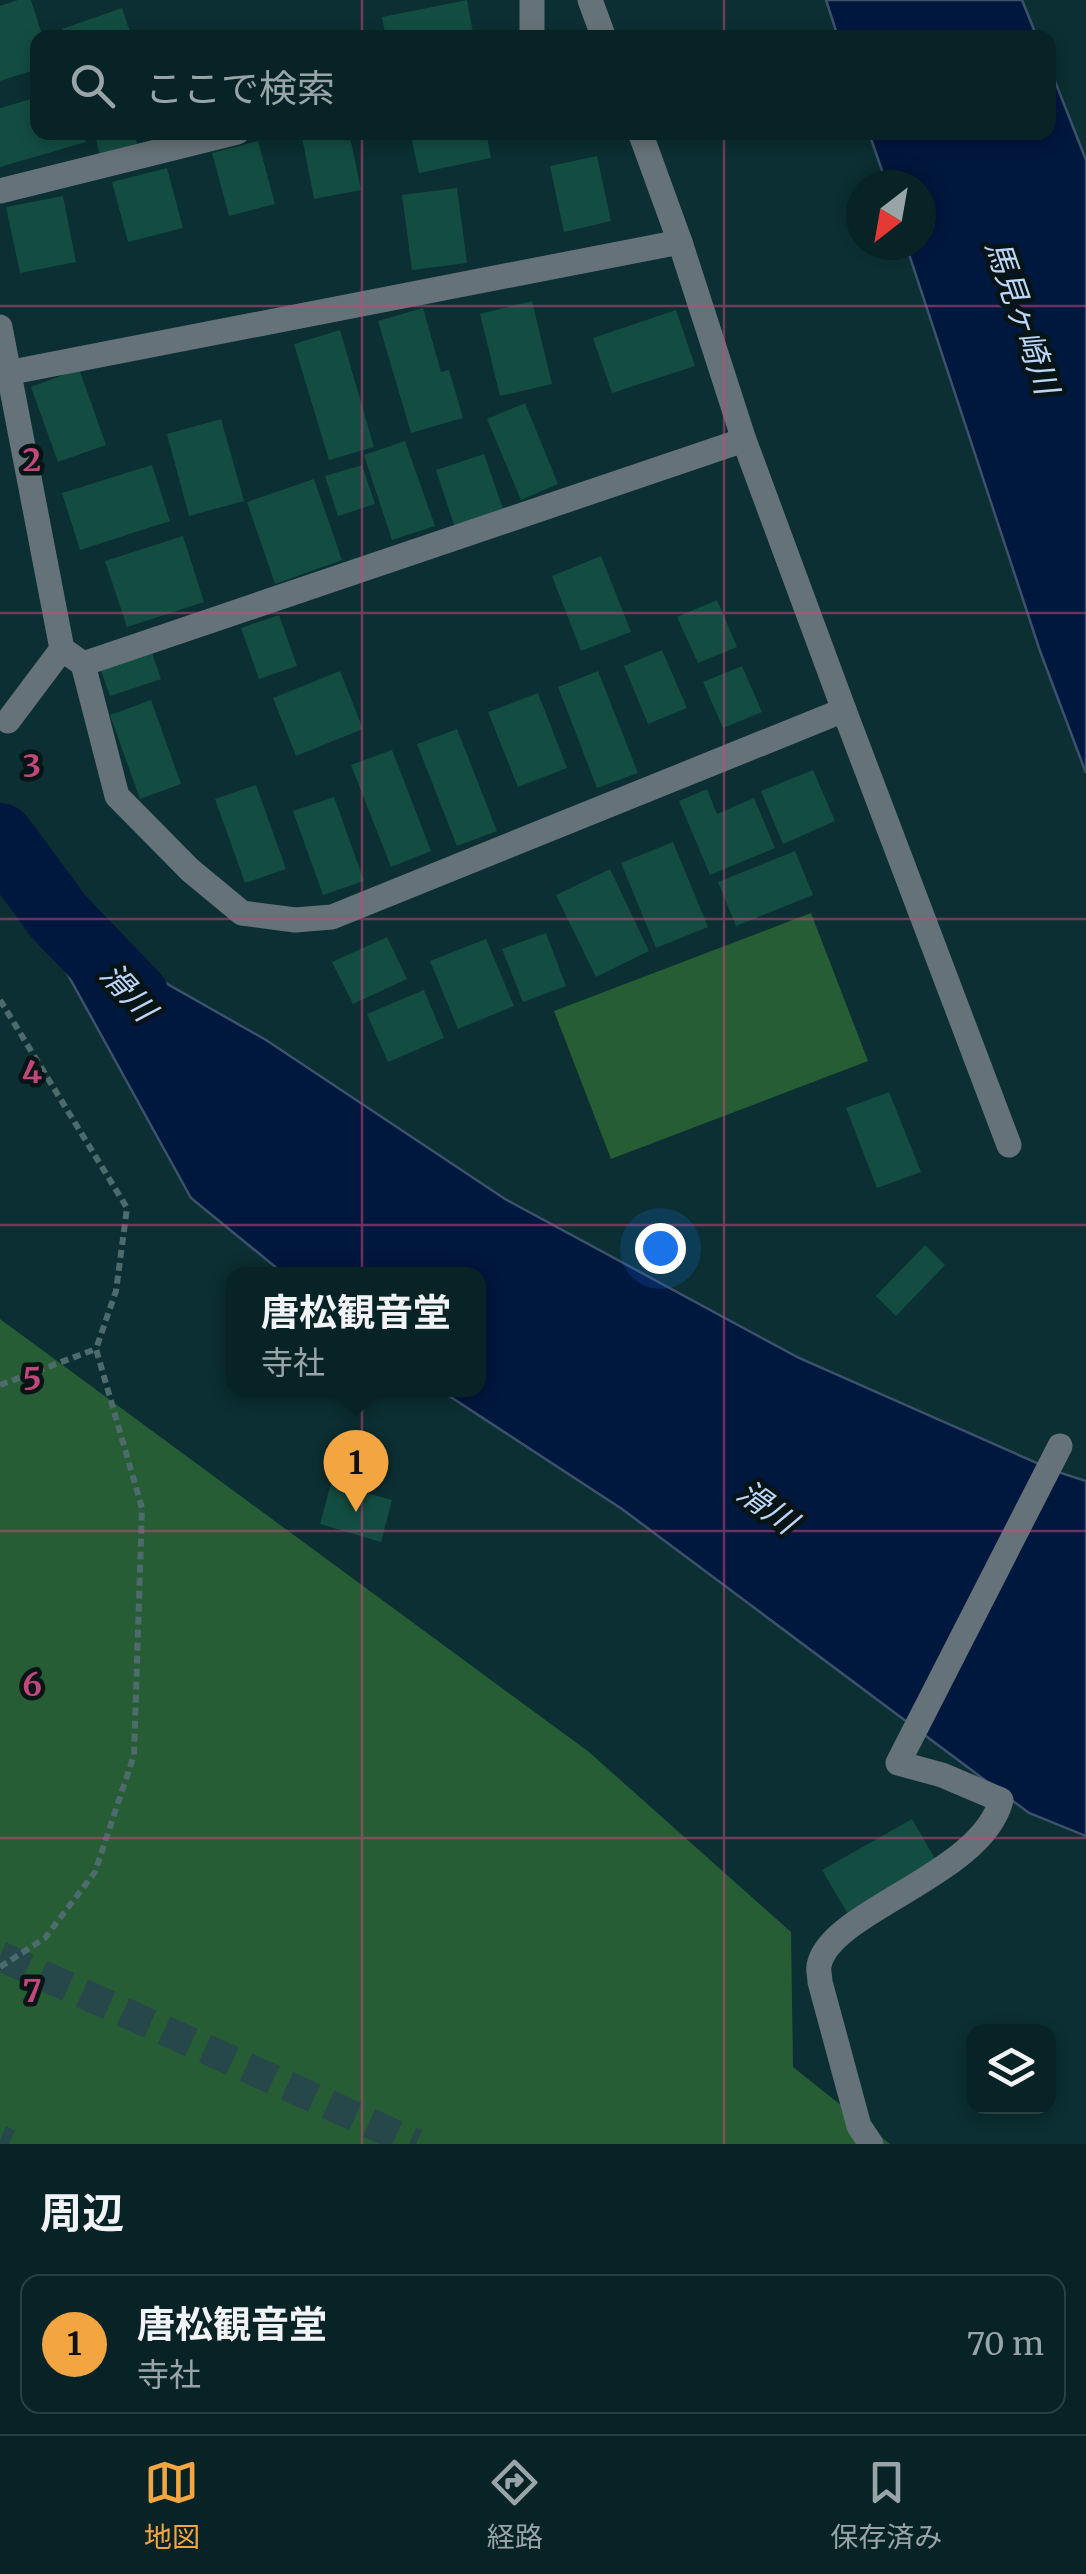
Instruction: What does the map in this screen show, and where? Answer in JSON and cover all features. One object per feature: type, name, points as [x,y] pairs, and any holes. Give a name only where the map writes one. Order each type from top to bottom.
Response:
[{"type":"street","points":[[532,0],[532,30]]},
{"type":"street","points":[[590,0],[601,30]]},
{"type":"street","points":[[0,191],[205,140]]},
{"type":"street","points":[[643,140],[744,440],[1009,1145]]},
{"type":"street","points":[[7,373],[680,242]]},
{"type":"street","points":[[0,327],[62,649],[83,664],[117,796],[190,870],[242,913],[295,920],[332,918],[844,710]]},
{"type":"street","points":[[83,664],[744,440]]},
{"type":"street","points":[[8,721],[62,649]]},
{"type":"street","points":[[871,2144],[859,2126],[820,1982],[819,1964],[844,1931],[941,1869],[975,1842],[998,1812],[1001,1800],[942,1774],[898,1763],[1060,1446]]},
{"type":"path","points":[[0,1000],[127,1208],[116,1290],[96,1349],[142,1508],[134,1755],[95,1872],[45,1938],[0,1967]]},
{"type":"path","points":[[0,1385],[96,1349]]},
{"type":"green space","points":[[811,913],[868,1061],[611,1159],[554,1011]]},
{"type":"green space","points":[[0,1319],[589,1752],[791,1932],[793,2067],[890,2144],[0,2144]]},
{"type":"water","points":[[826,0],[1022,0],[1034,30],[836,30]]},
{"type":"water","name":"馬見ヶ崎川","points":[[1056,84],[1086,160],[1086,773],[1040,651],[911,260],[936,260],[936,170],[882,170],[871,140],[1056,140]]},
{"type":"water","points":[[30,906],[266,1040],[505,1199],[799,1358],[1055,1471],[1086,1481],[1086,1836],[1029,1813],[622,1509],[451,1397],[486,1397],[486,1267],[275,1267],[191,1198]]},
{"type":"building","points":[[31,0],[40,30],[30,30],[30,72],[0,81],[0,6]]},
{"type":"building","points":[[467,0],[473,30],[384,30],[382,17]]},
{"type":"building","points":[[122,8],[129,30],[62,30]]},
{"type":"building","points":[[30,99],[30,140],[86,142],[0,167],[0,108]]},
{"type":"building","points":[[96,140],[136,140],[138,147],[100,155]]},
{"type":"building","points":[[303,140],[351,140],[361,190],[314,199]]},
{"type":"building","points":[[412,140],[488,140],[491,158],[419,173]]},
{"type":"building","points":[[258,141],[275,204],[229,216],[212,153]]},
{"type":"building","points":[[597,156],[611,221],[564,232],[550,166]]},
{"type":"building","points":[[167,168],[183,228],[128,242],[112,182]]},
{"type":"building","points":[[457,188],[467,263],[412,270],[402,195]]},
{"type":"building","points":[[63,196],[76,262],[20,273],[6,207]]},
{"type":"building","points":[[532,301],[552,384],[500,396],[480,314]]},
{"type":"building","points":[[423,308],[441,372],[449,370],[463,418],[411,433],[378,321]]},
{"type":"building","points":[[676,310],[695,366],[612,393],[593,338]]},
{"type":"building","points":[[340,330],[374,447],[329,460],[294,344]]},
{"type":"building","points":[[79,369],[106,445],[58,462],[31,387]]},
{"type":"building","points":[[525,403],[558,484],[521,500],[487,419]]},
{"type":"building","points":[[221,419],[244,501],[189,516],[167,434]]},
{"type":"building","points":[[405,441],[435,526],[392,540],[364,455]]},
{"type":"building","points":[[484,454],[504,512],[455,528],[436,470]]},
{"type":"building","points":[[152,465],[170,521],[80,550],[62,493]]},
{"type":"building","points":[[362,465],[375,504],[338,516],[325,476]]},
{"type":"building","points":[[314,479],[342,560],[275,584],[247,502]]},
{"type":"building","points":[[183,536],[204,602],[127,627],[105,561]]},
{"type":"building","points":[[601,556],[631,632],[581,651],[552,576]]},
{"type":"building","points":[[717,600],[737,647],[698,663],[677,617]]},
{"type":"building","points":[[279,615],[297,666],[259,679],[241,628]]},
{"type":"building","points":[[150,647],[161,679],[110,696],[99,665]]},
{"type":"building","points":[[662,650],[687,708],[648,724],[624,666]]},
{"type":"building","points":[[742,666],[762,712],[723,728],[703,682]]},
{"type":"building","points":[[340,671],[363,729],[296,756],[273,698]]},
{"type":"building","points":[[598,671],[638,773],[597,788],[558,687]]},
{"type":"building","points":[[538,693],[567,768],[518,787],[488,712]]},
{"type":"building","points":[[151,700],[181,784],[140,799],[110,715]]},
{"type":"building","points":[[457,729],[497,831],[457,846],[417,744]]},
{"type":"building","points":[[392,750],[431,851],[391,867],[351,765]]},
{"type":"building","points":[[813,770],[835,821],[783,844],[761,791]]},
{"type":"building","points":[[256,785],[286,869],[245,883],[215,799]]},
{"type":"building","points":[[707,789],[717,814],[754,798],[775,848],[710,875],[679,801]]},
{"type":"building","points":[[334,797],[364,881],[323,895],[293,811]]},
{"type":"building","points":[[673,842],[708,927],[656,948],[621,863]]},
{"type":"building","points":[[795,851],[813,895],[736,926],[718,882]]},
{"type":"building","points":[[610,869],[649,951],[596,977],[556,895]]},
{"type":"building","points":[[546,933],[566,986],[523,1002],[502,949]]},
{"type":"building","points":[[387,937],[407,979],[353,1004],[332,962]]},
{"type":"building","points":[[486,939],[514,1006],[458,1029],[430,961]]},
{"type":"building","points":[[424,990],[444,1038],[388,1062],[367,1014]]},
{"type":"building","points":[[889,1092],[921,1172],[877,1188],[846,1108]]},
{"type":"building","points":[[925,1245],[945,1265],[896,1316],[876,1296]]},
{"type":"building","points":[[331,1483],[392,1500],[381,1542],[320,1524]]},
{"type":"building","points":[[912,1819],[938,1864],[849,1916],[822,1870]]},
{"type":"waterway","name":"滑川","points":[[0,837],[59,917],[135,996]]},
{"type":"tunnel","points":[[0,1956],[416,2144]]},
{"type":"tunnel","points":[[0,2140],[9,2144]]},
{"type":"place","name":"唐松観音堂","points":[[356,1512]]}]
